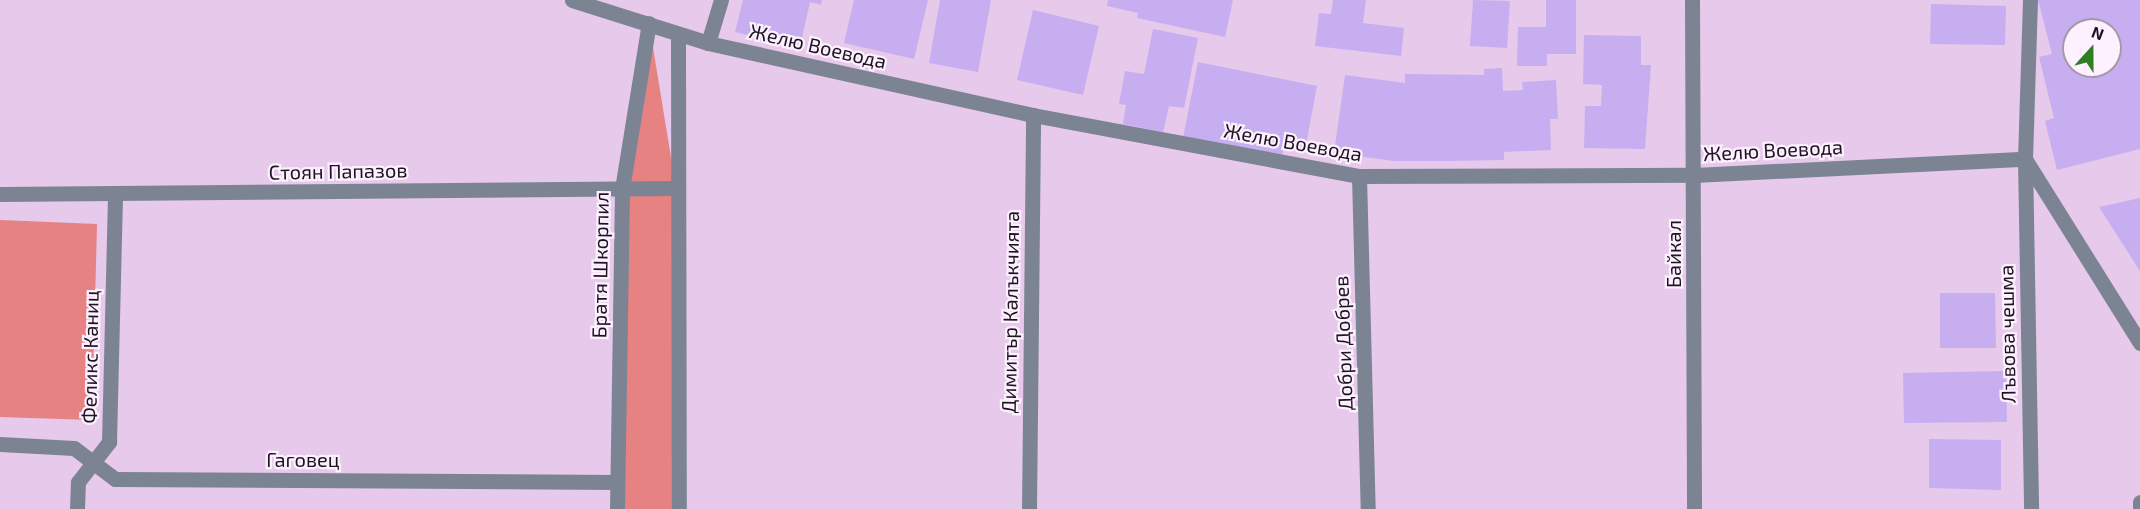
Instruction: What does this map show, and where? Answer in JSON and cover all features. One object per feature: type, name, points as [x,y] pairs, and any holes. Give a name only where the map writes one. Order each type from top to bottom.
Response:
[{"type":"street","name":"Желю Воевода","points":[[572,0],[708,43],[1033,116],[1359,176],[1694,174],[2025,159]]},
{"type":"street","points":[[708,43],[722,0]]},
{"type":"street","name":"Байкал","points":[[1692,0],[1694,509]]},
{"type":"street","name":"Лъвова чешма","points":[[2030,0],[2025,159],[2031,509]]},
{"type":"street","name":"Братя Шкорпил","points":[[617,509],[622,189],[649,23]]},
{"type":"street","points":[[678,34],[676,188],[679,509]]},
{"type":"street","name":"Димитър Калъкчията","points":[[1029,509],[1033,116]]},
{"type":"street","points":[[2025,159],[2140,343]]},
{"type":"street","name":"Добри Добрев","points":[[1359,176],[1368,509]]},
{"type":"street","name":"Стоян Папазов","points":[[0,194],[115,195],[676,188]]},
{"type":"street","name":"Феликс Каниц","points":[[77,509],[78,482],[109,442],[115,195]]},
{"type":"street","name":"Гаговец","points":[[0,444],[74,448],[115,479],[617,482]]},
{"type":"street","points":[[2140,502],[2140,508]]},
{"type":"shaded area","points":[[649,23],[676,188],[679,509],[617,509],[622,189]]},
{"type":"shaded area","points":[[0,220],[97,224],[92,420],[0,417]]},
{"type":"building","points":[[743,0],[822,0],[821,5],[810,2],[800,47],[735,32]]},
{"type":"building","points":[[854,0],[928,0],[914,59],[844,43]]},
{"type":"building","points":[[940,0],[991,0],[978,72],[929,63]]},
{"type":"building","points":[[1108,0],[1233,0],[1225,37],[1137,18],[1138,13],[1107,6]]},
{"type":"building","points":[[1333,0],[1366,0],[1363,23],[1404,28],[1401,56],[1315,46],[1319,13],[1331,14]]},
{"type":"building","points":[[1473,0],[1510,1],[1507,48],[1470,46]]},
{"type":"building","points":[[1546,0],[1576,0],[1576,54],[1547,54],[1547,66],[1517,66],[1518,27],[1546,27]]},
{"type":"building","points":[[2038,0],[2140,0],[2140,149],[2057,170],[2045,121],[2054,118],[2039,57],[2052,54]]},
{"type":"building","points":[[1931,4],[2006,6],[2005,45],[1930,44]]},
{"type":"building","points":[[1033,10],[1099,26],[1083,95],[1017,80]]},
{"type":"building","points":[[1153,29],[1198,38],[1184,108],[1169,106],[1163,132],[1123,124],[1126,105],[1119,104],[1125,71],[1144,74]]},
{"type":"building","points":[[1584,35],[1641,36],[1641,65],[1651,65],[1645,149],[1584,148],[1585,106],[1601,106],[1602,85],[1583,84]]},
{"type":"building","points":[[1198,62],[1317,86],[1305,150],[1284,146],[1282,157],[1183,138]]},
{"type":"building","points":[[1502,68],[1503,91],[1523,90],[1522,82],[1556,80],[1558,119],[1550,119],[1551,150],[1504,152],[1504,160],[1445,161],[1394,161],[1334,153],[1345,75],[1405,83],[1405,74],[1484,75],[1484,69]]},
{"type":"building","points":[[2140,198],[2140,271],[2099,207]]},
{"type":"building","points":[[1940,293],[1995,293],[1996,348],[1940,348]]},
{"type":"building","points":[[2006,371],[2007,422],[1904,423],[1903,373]]},
{"type":"building","points":[[1929,439],[2001,440],[2001,490],[1929,488]]}]
